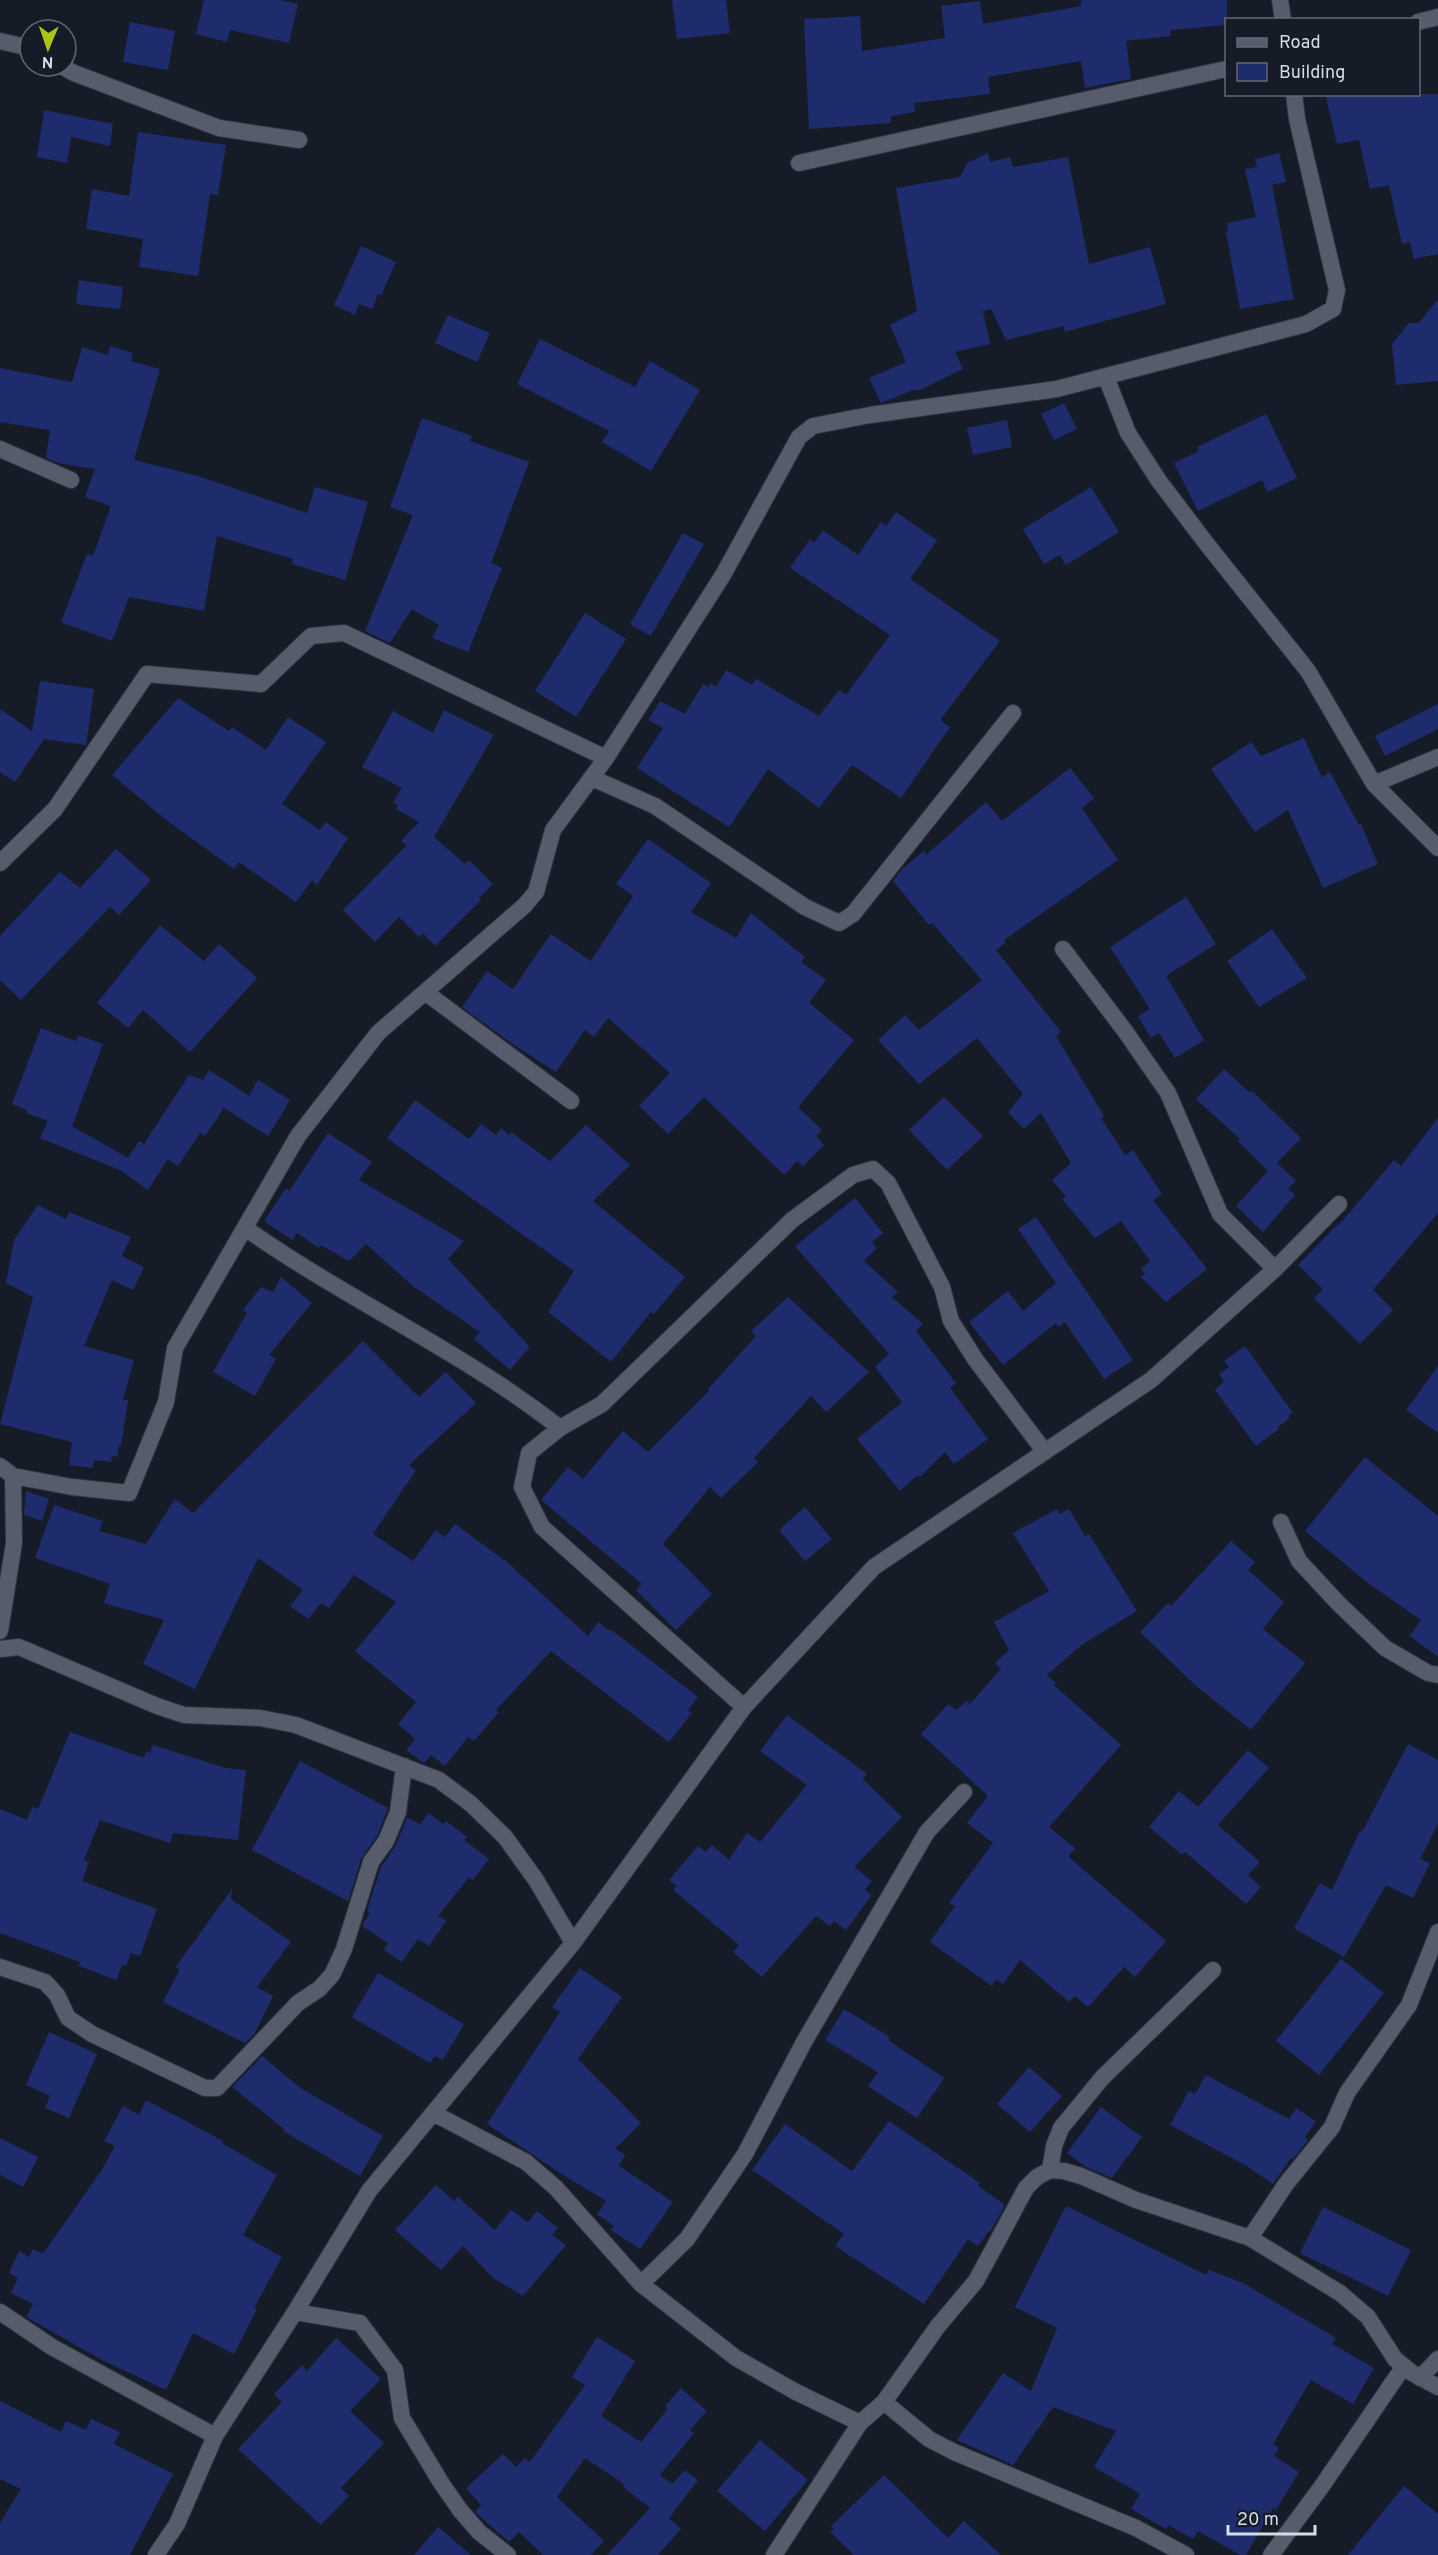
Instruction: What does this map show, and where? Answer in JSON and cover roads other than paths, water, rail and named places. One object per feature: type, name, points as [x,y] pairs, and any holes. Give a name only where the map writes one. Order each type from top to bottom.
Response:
[{"type":"street","points":[[1280,0],[1283,18]]},
{"type":"street","points":[[1420,22],[1438,17]]},
{"type":"street","points":[[0,41],[18,45]]},
{"type":"street","points":[[799,163],[1225,69]]},
{"type":"street","points":[[78,75],[219,128],[299,140]]},
{"type":"street","points":[[573,1943],[536,1880],[506,1837],[471,1804],[439,1780],[296,1725],[260,1718],[184,1715],[157,1706],[19,1647],[1,1629],[14,1543],[7,1471],[72,1487],[129,1493],[166,1402],[175,1348],[298,1136],[340,1078],[378,1033],[524,906],[536,892],[554,830],[606,758],[723,575],[789,453],[800,437],[813,426],[870,415],[1057,389],[1306,324],[1333,309],[1337,290],[1296,119],[1294,96]]},
{"type":"street","points":[[1106,377],[1128,434],[1159,481],[1308,671],[1374,784],[1438,848]]},
{"type":"street","points":[[0,449],[71,480]]},
{"type":"street","points":[[0,863],[55,809],[147,674],[261,684],[311,636],[344,633],[606,758]]},
{"type":"street","points":[[592,778],[655,806],[805,907],[839,923],[853,914],[1014,713]]},
{"type":"street","points":[[1374,784],[1438,757]]},
{"type":"street","points":[[1063,948],[1168,1093],[1220,1214],[1275,1269]]},
{"type":"street","points":[[425,992],[571,1101]]},
{"type":"street","points":[[744,1707],[542,1527],[522,1487],[529,1453],[560,1428],[602,1404],[792,1220],[853,1175],[873,1169],[888,1183],[910,1224],[942,1287],[951,1321],[975,1359],[1045,1452]]},
{"type":"street","points":[[156,2555],[177,2524],[215,2436],[369,2191],[435,2114],[573,1943],[744,1707],[874,1567],[1151,1380],[1275,1269],[1339,1204]]},
{"type":"street","points":[[245,1228],[285,1256],[519,1396],[560,1428]]},
{"type":"street","points":[[1281,1522],[1299,1560],[1346,1611],[1385,1648],[1428,1673],[1438,1676]]},
{"type":"street","points":[[0,1649],[19,1647]]},
{"type":"street","points":[[0,1967],[45,1982],[57,1995],[68,2018],[113,2046],[205,2088],[217,2088],[298,2003],[319,1989],[332,1975],[344,1949],[371,1862],[386,1840],[398,1812],[404,1766]]},
{"type":"street","points":[[640,2284],[687,2239],[745,2154],[804,2042],[927,1832],[964,1792]]},
{"type":"street","points":[[1250,2238],[1286,2184],[1332,2127],[1347,2093],[1410,2005],[1438,1932]]},
{"type":"street","points":[[1050,2170],[1054,2146],[1061,2128],[1102,2078],[1213,1970]]},
{"type":"street","points":[[435,2114],[526,2162],[556,2188],[640,2284],[736,2358],[796,2392],[860,2423]]},
{"type":"street","points":[[774,2555],[860,2423],[884,2402],[938,2325],[976,2281],[1026,2188],[1037,2177],[1050,2170],[1081,2176],[1136,2200],[1250,2238],[1340,2293],[1368,2317],[1395,2359],[1438,2388]]},
{"type":"street","points":[[0,2312],[52,2347],[215,2436]]},
{"type":"street","points":[[295,2312],[360,2323],[395,2370],[402,2418],[440,2481],[479,2532],[508,2555]]},
{"type":"street","points":[[1420,2378],[1438,2359]]},
{"type":"street","points":[[1271,2555],[1322,2486],[1404,2366]]},
{"type":"street","points":[[884,2402],[929,2439],[954,2452],[1136,2528],[1186,2555]]}]
